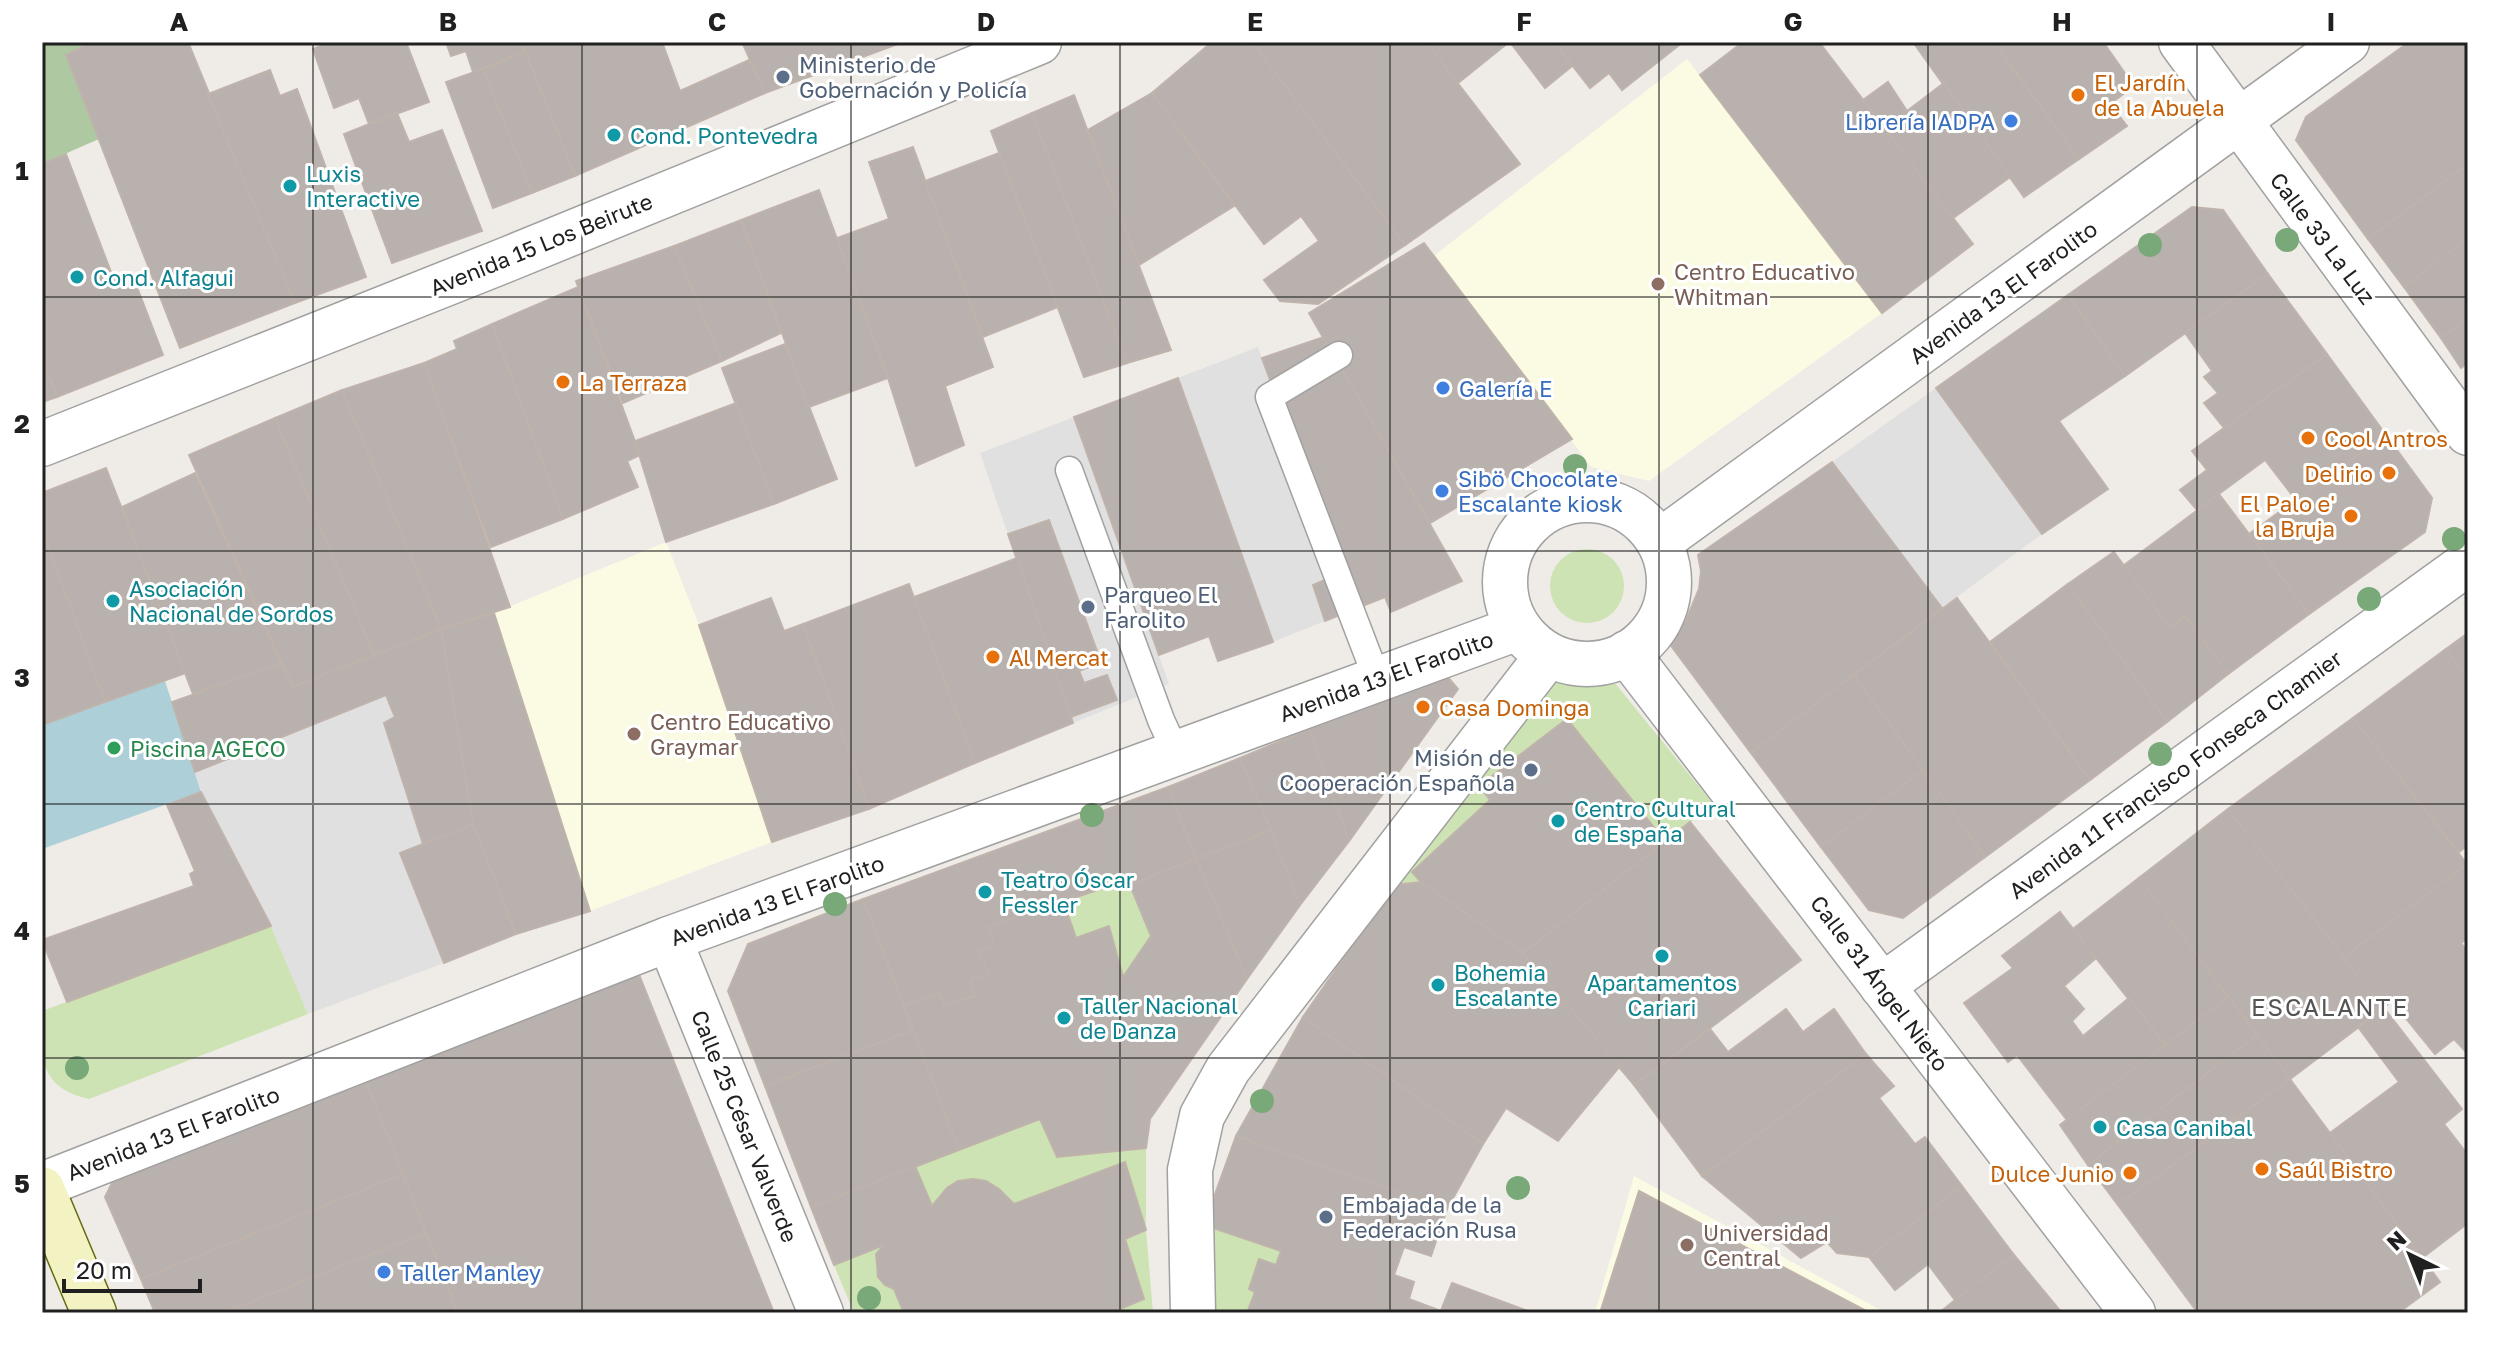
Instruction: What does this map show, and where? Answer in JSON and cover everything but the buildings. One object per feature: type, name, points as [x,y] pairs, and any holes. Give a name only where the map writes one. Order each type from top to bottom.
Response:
[{"type":"main road","points":[[42,1187],[94,1313]]},
{"type":"street","name":"Avenida 15 Los Beirute","points":[[42,444],[508,259],[1039,42]]},
{"type":"street","name":"Calle 33 La Luz","points":[[2181,42],[2468,433]]},
{"type":"street","name":"Avenida 13 El Farolito","points":[[1659,542],[2347,42]]},
{"type":"street","points":[[1586,500],[1608,503],[1628,511],[1646,524],[1659,542],[1668,565],[1669,591],[1662,616],[1648,637],[1609,662],[1589,665],[1568,663],[1533,641],[1509,608],[1505,586],[1507,564],[1514,544],[1527,526],[1544,512],[1565,503],[1586,500]]},
{"type":"street","name":"Avenida 11 Francisco Fonseca Chamier","points":[[1882,986],[2468,563]]},
{"type":"street","name":"Avenida 13 El Farolito","points":[[42,1187],[669,939],[1377,679],[1533,641]]},
{"type":"street","points":[[1193,1313],[1190,1170],[1202,1116],[1228,1069],[1533,641]]},
{"type":"street","name":"Calle 31 Ángel Nieto","points":[[1627,653],[2133,1313]]},
{"type":"street","name":"Calle 25 César Valverde","points":[[669,939],[821,1313]]},
{"type":"lane","points":[[1339,355],[1269,397],[1377,679]]},
{"type":"lane","points":[[1069,470],[1176,753]]},
{"type":"shaded area","name":"Centro Educativo Whitman","points":[[1687,59],[1882,313],[1649,481],[1591,467],[1435,255]]},
{"type":"shaded area","points":[[1258,347],[1341,573],[1313,585],[1325,621],[1273,642],[1178,378]]},
{"type":"shaded area","points":[[1936,388],[2042,534],[1942,608],[1832,462]]},
{"type":"shaded area","name":"Parqueo El Farolito","points":[[1074,417],[1169,684],[1073,723],[980,453]]},
{"type":"shaded area","name":"Centro Educativo Graymar","points":[[666,542],[699,625],[772,842],[590,911],[494,613]]},
{"type":"shaded area","points":[[386,695],[395,717],[384,723],[423,844],[400,853],[444,963],[308,1014],[271,926],[201,792],[195,772]]},
{"type":"shaded area","name":"Universidad Central","points":[[1634,1176],[1886,1313],[1595,1313]]},
{"type":"green space","points":[[42,42],[91,42],[66,55],[99,139],[42,164]]},
{"type":"green space","points":[[1587,549],[1608,555],[1618,565],[1624,586],[1618,607],[1608,617],[1587,623],[1566,617],[1556,607],[1550,586],[1556,565],[1566,555]]},
{"type":"green space","points":[[1553,676],[1578,682],[1614,682],[1714,805],[1665,841],[1566,720],[1480,787],[1490,800],[1412,872],[1421,882],[1394,885]]},
{"type":"green space","points":[[1127,880],[1151,936],[1123,977],[1076,938],[1063,900]]},
{"type":"green space","points":[[271,926],[308,1014],[89,1099],[72,1094],[51,1077],[43,1055],[42,1011]]},
{"type":"green space","points":[[1040,1119],[1057,1157],[1146,1148],[1146,1229],[1125,1162],[1014,1204],[990,1185],[977,1183],[947,1188],[932,1206],[915,1166]]},
{"type":"green space","points":[[1204,1225],[1281,1251],[1276,1265],[1259,1259],[1249,1289],[1255,1292],[1247,1313],[1206,1313]]},
{"type":"green space","points":[[1146,1229],[1153,1313],[1115,1311],[1144,1299],[1125,1239]]},
{"type":"green space","points":[[884,1245],[876,1255],[877,1271],[881,1280],[894,1289],[904,1313],[854,1313],[834,1265]]},
{"type":"water","name":"Piscina AGECO","points":[[165,681],[201,792],[42,849],[42,724]]},
{"type":"place","name":"Ministerio de Gobernación y Policía","points":[[783,77]]},
{"type":"place","name":"El Jardín de la Abuela","points":[[2078,95]]},
{"type":"place","name":"Librería IADPA","points":[[2011,121]]},
{"type":"place","name":"Cond. Pontevedra","points":[[614,135]]},
{"type":"place","name":"Luxis Interactive","points":[[290,186]]},
{"type":"place","name":"Cond. Alfagui","points":[[77,277]]},
{"type":"place","name":"Centro Educativo Whitman","points":[[1658,284]]},
{"type":"place","name":"La Terraza","points":[[563,382]]},
{"type":"place","name":"Galería E","points":[[1443,388]]},
{"type":"place","name":"Cool Antros","points":[[2308,438]]},
{"type":"place","name":"Delirio","points":[[2389,473]]},
{"type":"place","name":"Sibö Chocolate Escalante kiosk","points":[[1442,491]]},
{"type":"place","name":"El Palo e' la Bruja","points":[[2351,516]]},
{"type":"place","name":"Asociación Nacional de Sordos","points":[[113,601]]},
{"type":"place","name":"Parqueo El Farolito","points":[[1088,607]]},
{"type":"place","name":"Al Mercat","points":[[993,657]]},
{"type":"place","name":"Casa Dominga","points":[[1423,707]]},
{"type":"place","name":"Centro Educativo Graymar","points":[[634,734]]},
{"type":"place","name":"Piscina AGECO","points":[[114,748]]},
{"type":"place","name":"Misión de Cooperación Española","points":[[1531,770]]},
{"type":"place","name":"Centro Cultural de España","points":[[1558,821]]},
{"type":"place","name":"Teatro Óscar Fessler","points":[[985,892]]},
{"type":"place","name":"Apartamentos Cariari","points":[[1662,956]]},
{"type":"place","name":"Bohemia Escalante","points":[[1438,985]]},
{"type":"place","name":"Taller Nacional de Danza","points":[[1064,1018]]},
{"type":"place","name":"Casa Canibal","points":[[2100,1127]]},
{"type":"place","name":"Saúl Bistro","points":[[2262,1169]]},
{"type":"place","name":"Dulce Junio","points":[[2130,1173]]},
{"type":"place","name":"Embajada de la Federación Rusa","points":[[1326,1217]]},
{"type":"place","name":"Universidad Central","points":[[1687,1245]]},
{"type":"place","name":"Taller Manley","points":[[384,1272]]},
{"type":"district","name":"ESCALANTE","points":[[2330,1006]]}]
